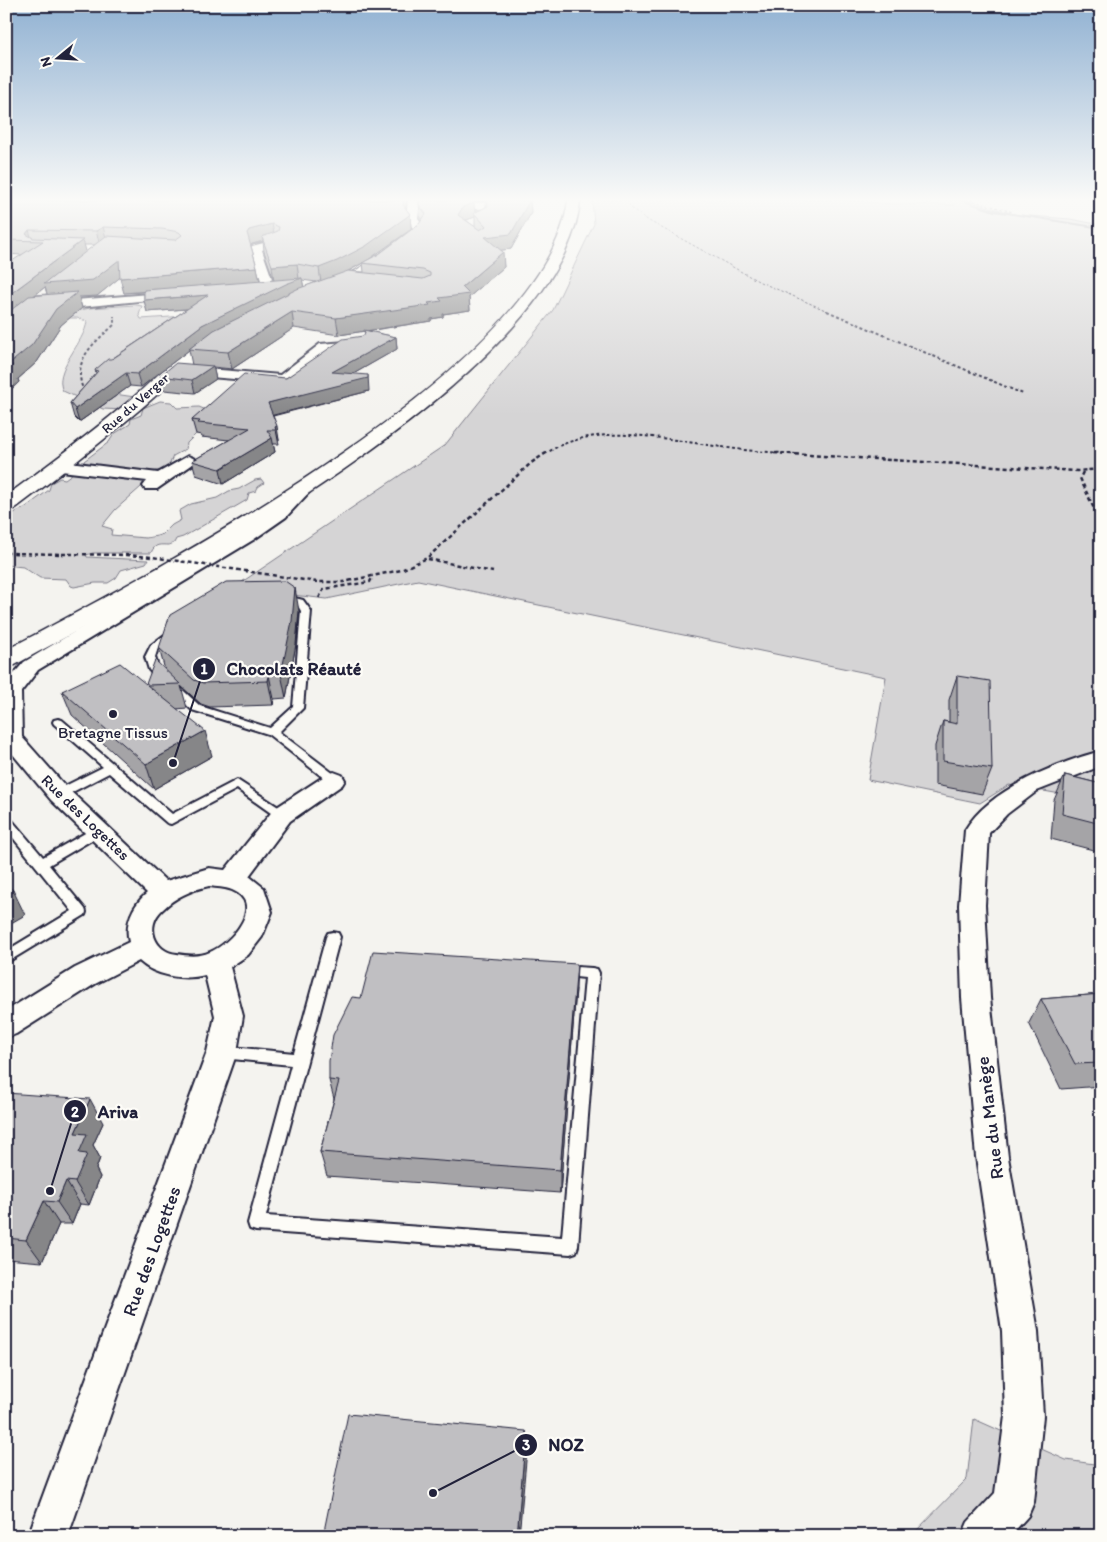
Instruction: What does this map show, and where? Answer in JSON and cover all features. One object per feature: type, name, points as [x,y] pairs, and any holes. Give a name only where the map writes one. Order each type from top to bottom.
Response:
[{"type":"main road","points":[[317,289],[345,280],[361,272]]},
{"type":"main road","points":[[6,660],[200,554],[375,439],[427,399],[501,331],[548,272]]},
{"type":"main road","name":"Rue du Verger","points":[[6,506],[61,466],[174,370],[212,342],[235,329]]},
{"type":"street","points":[[261,272],[264,287],[284,285]]},
{"type":"street","points":[[345,280],[369,284]]},
{"type":"street","points":[[41,301],[183,295]]},
{"type":"street","points":[[174,370],[283,379],[324,347],[359,345]]},
{"type":"street","points":[[61,466],[156,482],[188,461]]},
{"type":"street","points":[[9,738],[11,691],[31,666],[247,536],[280,512],[306,486]]},
{"type":"street","name":"Rue des Logettes","points":[[9,738],[60,794],[163,894]]},
{"type":"street","name":"Rue du Manège","points":[[982,1536],[1014,1502],[1024,1416],[1020,1331],[992,1157],[976,998],[972,906],[977,830],[999,808],[1029,786],[1101,758]]},
{"type":"street","points":[[232,880],[282,815],[334,780]]},
{"type":"street","points":[[221,878],[232,880],[244,885],[252,892],[258,901],[260,912],[258,923],[252,935],[243,946],[215,962],[185,968],[159,962],[149,955],[143,947],[140,925],[145,914],[163,894],[197,879],[221,878]]},
{"type":"street","points":[[6,1026],[85,976],[143,947]]},
{"type":"street","name":"Rue des Logettes","points":[[48,1536],[222,1052],[229,1016],[215,962]]},
{"type":"lane","points":[[269,596],[300,602],[306,610],[298,708],[272,732]]},
{"type":"lane","points":[[185,624],[162,639],[154,647],[150,658],[153,668],[196,708],[216,716],[272,732],[334,780]]},
{"type":"lane","points":[[58,722],[171,820],[237,784],[282,815]]},
{"type":"lane","points":[[60,794],[109,768]]},
{"type":"lane","points":[[6,821],[80,912],[6,958]]},
{"type":"lane","points":[[41,864],[98,831]]},
{"type":"lane","points":[[333,937],[256,1223],[570,1246],[592,973],[543,970]]},
{"type":"lane","points":[[222,1052],[300,1060]]},
{"type":"path","points":[[742,272],[760,282],[1023,394]]},
{"type":"path","points":[[86,396],[79,383],[78,369],[88,348],[114,325],[114,314]]},
{"type":"path","points":[[6,553],[152,556],[316,582],[343,582],[401,570],[427,558],[539,457],[556,446],[605,435],[640,436],[749,451],[1084,472],[1101,469]]},
{"type":"path","points":[[1084,472],[1080,474],[1080,478],[1101,524]]},
{"type":"path","points":[[427,558],[493,572]]},
{"type":"shaded area","points":[[571,272],[1101,272],[1101,801],[1009,785],[980,803],[868,780],[886,677],[418,580],[327,599],[233,588],[445,445],[553,310]]},
{"type":"shaded area","points":[[142,306],[139,315],[141,319],[185,316],[93,391],[135,397],[123,410],[103,409],[63,391],[61,383],[65,365],[81,338],[87,321],[77,318],[47,318],[90,308]]},
{"type":"shaded area","points":[[160,401],[171,402],[177,408],[199,407],[211,412],[205,425],[187,443],[186,449],[173,456],[168,468],[149,472],[84,464],[84,461],[109,442],[114,434],[130,424],[131,419],[141,415],[143,408]]},
{"type":"shaded area","points":[[76,471],[143,480],[144,482],[141,487],[115,510],[102,526],[112,529],[111,535],[146,538],[163,534],[172,525],[181,520],[179,511],[191,504],[217,498],[255,480],[261,479],[264,483],[256,491],[249,493],[247,500],[183,537],[176,539],[174,543],[156,546],[151,553],[93,553],[86,555],[87,557],[148,560],[146,563],[121,570],[116,578],[108,583],[95,583],[74,587],[66,579],[40,578],[23,567],[6,565],[6,517],[26,507],[49,490],[51,483],[60,478],[65,479]]},
{"type":"shaded area","points":[[974,1419],[1066,1460],[1101,1465],[1101,1536],[911,1536],[967,1479]]},
{"type":"building","points":[[6,272],[40,272],[6,297]]},
{"type":"building","points":[[60,272],[103,272],[93,280],[44,284]]},
{"type":"building","points":[[120,272],[195,272],[120,278]]},
{"type":"building","points":[[345,272],[423,279],[430,276],[430,273],[428,272],[480,272],[462,287],[469,294],[439,298],[442,301],[428,303],[430,305],[336,318],[292,312],[228,352],[189,349],[214,330],[297,289]]},
{"type":"building","points":[[302,278],[202,325],[137,374],[126,373],[75,409],[70,403],[98,371],[95,370],[108,359],[112,359],[208,295],[144,300],[144,290]]},
{"type":"building","points":[[78,292],[56,309],[32,345],[8,365],[13,365],[6,371],[6,314],[29,296]]},
{"type":"building","points":[[364,330],[396,337],[332,372],[368,375],[368,378],[268,403],[277,426],[275,427],[276,430],[267,430],[272,438],[220,469],[192,461],[250,428],[198,423],[200,421],[192,420],[244,374],[286,378],[343,339],[363,336]]},
{"type":"building","points":[[176,363],[213,366],[192,380],[160,376]]},
{"type":"building","points":[[285,581],[295,588],[292,621],[281,674],[269,675],[268,681],[203,683],[194,680],[159,648],[170,615],[226,582]]},
{"type":"building","points":[[155,660],[180,684],[147,685],[205,731],[146,764],[62,691],[120,663],[146,684]]},
{"type":"building","points":[[957,676],[990,681],[992,769],[943,761],[943,721],[957,724]]},
{"type":"building","points":[[1065,775],[1101,784],[1101,824],[1062,814]]},
{"type":"building","points":[[6,883],[13,890],[6,893]]},
{"type":"building","points":[[373,951],[577,964],[560,1170],[320,1152],[339,1081],[329,1080],[329,1061],[333,1035],[352,997],[361,998]]},
{"type":"building","points":[[1101,994],[1101,1063],[1075,1064],[1041,999]]},
{"type":"building","points":[[6,1093],[90,1099],[75,1133],[87,1134],[79,1153],[87,1154],[75,1182],[66,1181],[57,1202],[44,1201],[26,1240],[6,1238]]},
{"type":"building","points":[[348,1414],[526,1431],[517,1536],[323,1536]]},
{"type":"place","name":"Bretagne Tissus","points":[[113,714]]},
{"type":"place","name":"Chocolats Réauté","points":[[173,763]]},
{"type":"place","name":"Ariva","points":[[50,1191]]},
{"type":"place","name":"NOZ","points":[[433,1493]]}]
